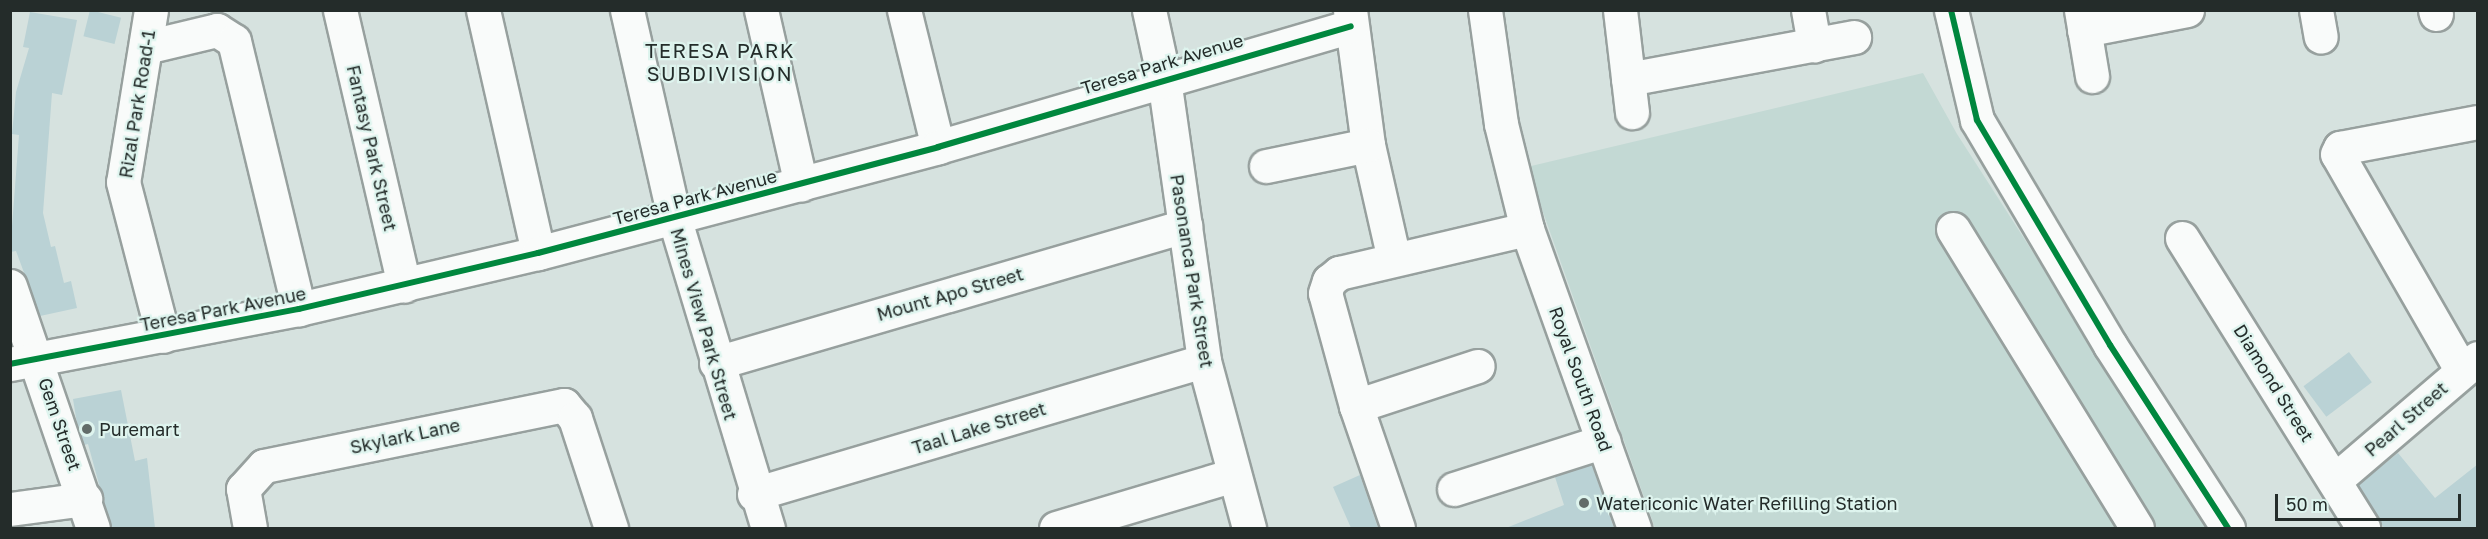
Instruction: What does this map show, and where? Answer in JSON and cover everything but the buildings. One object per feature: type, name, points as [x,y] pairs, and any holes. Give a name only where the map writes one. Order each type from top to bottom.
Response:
[{"type":"street","name":"Rizal Park Road-1","points":[[151,10],[123,182],[163,336]]},
{"type":"street","name":"Fantasy Park Street","points":[[340,10],[404,286]]},
{"type":"street","points":[[483,10],[538,254]]},
{"type":"street","name":"Mines View Park Street","points":[[627,10],[674,218],[754,494],[768,528]]},
{"type":"street","points":[[761,10],[801,184]]},
{"type":"street","name":"Pasonanca Park Street","points":[[1149,10],[1164,79],[1204,361],[1249,528]]},
{"type":"street","name":"Royal South Road","points":[[1485,10],[1501,124],[1527,229],[1634,528]]},
{"type":"street","points":[[1620,10],[1632,112]]},
{"type":"street","points":[[1808,10],[1814,45]]},
{"type":"street","points":[[1951,10],[1977,120],[2074,287],[2228,528]]},
{"type":"street","points":[[2092,76],[2083,20],[2187,10]]},
{"type":"street","points":[[913,13],[938,147]]},
{"type":"street","points":[[1350,18],[1368,145],[1394,259]]},
{"type":"street","name":"Teresa Park Avenue","points":[[24,363],[299,309],[538,254],[938,147],[1164,79],[1350,18]]},
{"type":"street","points":[[146,47],[218,30],[234,41],[299,309]]},
{"type":"street","points":[[1628,79],[1854,37]]},
{"type":"street","points":[[2470,365],[2337,160],[2340,148],[2478,122]]},
{"type":"street","points":[[1266,166],[1368,145]]},
{"type":"street","name":"Mount Apo Street","points":[[716,363],[1185,226]]},
{"type":"street","points":[[1398,528],[1356,406],[1325,293],[1329,281],[1339,273],[1527,229]]},
{"type":"street","points":[[1953,229],[2137,528]]},
{"type":"street","name":"Diamond Street","points":[[2182,238],[2363,528]]},
{"type":"street","name":"Gem Street","points":[[10,286],[24,363],[89,514]]},
{"type":"street","name":"Taal Lake Street","points":[[754,494],[1204,361]]},
{"type":"street","name":"Pearl Street","points":[[2335,480],[2470,365]]},
{"type":"street","points":[[1356,406],[1478,366]]},
{"type":"street","name":"Skylark Lane","points":[[250,528],[243,489],[250,477],[264,466],[564,405],[575,418],[611,528]]},
{"type":"street","points":[[1454,489],[1604,441]]},
{"type":"street","points":[[1056,528],[1234,476]]},
{"type":"street","points":[[10,509],[89,514]]},
{"type":"shaded area","points":[[1923,73],[1957,134],[2210,528],[1655,528],[1527,167]]},
{"type":"cycle path","points":[[1951,10],[1977,120],[2110,345],[2228,528]]},
{"type":"cycle path","points":[[10,364],[299,309],[538,253],[938,147],[1351,26]]},
{"type":"place","name":"Puremart","points":[[87,429]]},
{"type":"place","name":"Watericonic Water Refilling Station","points":[[1584,503]]},
{"type":"district","name":"TERESA PARK SUBDIVISION","points":[[720,62]]}]
